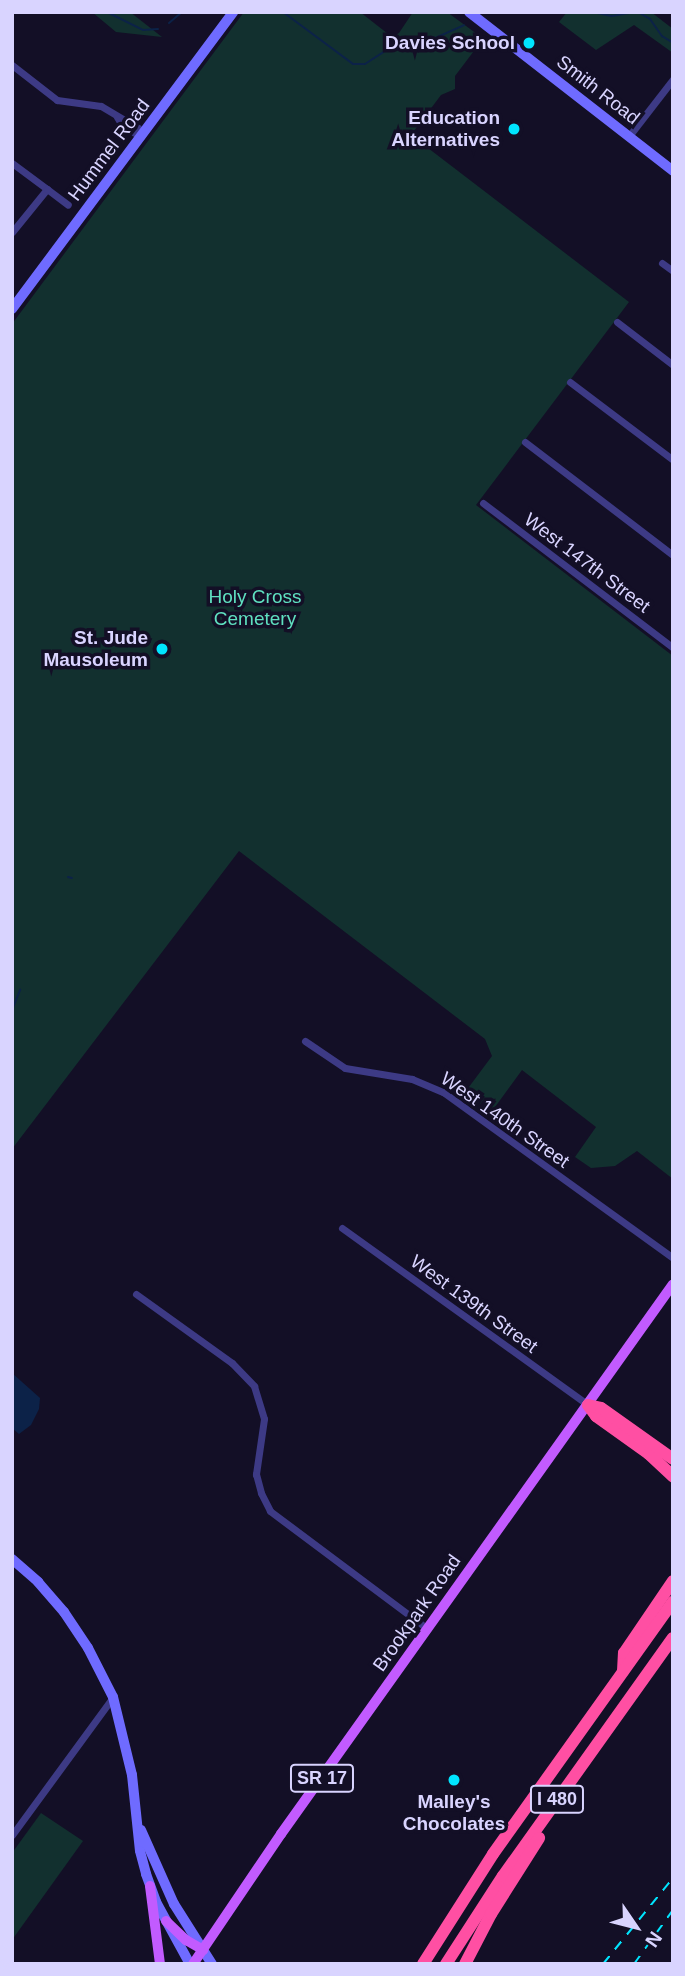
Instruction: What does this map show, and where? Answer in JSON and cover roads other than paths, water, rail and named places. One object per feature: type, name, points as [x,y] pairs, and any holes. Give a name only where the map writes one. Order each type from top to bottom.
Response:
[{"type":"highway","points":[[588,1405],[601,1408],[673,1459]]},
{"type":"highway","points":[[588,1405],[596,1416],[649,1454],[673,1476]]},
{"type":"highway","points":[[623,1671],[625,1653],[673,1581]]},
{"type":"highway","name":"I 480","points":[[423,1964],[479,1874],[673,1602]]},
{"type":"highway","name":"I 480","points":[[446,1964],[481,1907],[673,1638]]},
{"type":"highway","points":[[465,1964],[491,1914],[581,1766]]},
{"type":"main road","name":"Hummel Road","points":[[12,309],[233,12]]},
{"type":"main road","name":"Smith Road","points":[[469,12],[673,171]]},
{"type":"main road","name":"Brookpark Road","points":[[192,1964],[673,1284]]},
{"type":"main road","points":[[12,1559],[38,1582],[64,1612],[88,1648],[113,1697],[132,1775],[140,1851],[150,1886],[166,1921],[192,1964]]},
{"type":"main road","points":[[139,1827],[174,1904],[212,1964]]},
{"type":"main road","points":[[150,1886],[160,1964]]},
{"type":"main road","points":[[160,1908],[174,1904]]},
{"type":"main road","points":[[166,1921],[186,1940],[203,1950]]},
{"type":"street","points":[[12,65],[57,100],[93,103],[117,117],[122,127],[141,136]]},
{"type":"street","points":[[629,136],[673,79]]},
{"type":"street","points":[[12,163],[68,205]]},
{"type":"street","points":[[12,232],[47,189]]},
{"type":"street","points":[[662,263],[673,271]]},
{"type":"street","points":[[617,322],[673,365]]},
{"type":"street","points":[[570,382],[673,460]]},
{"type":"street","points":[[525,442],[673,555]]},
{"type":"street","name":"West 147th Street","points":[[483,503],[673,648]]},
{"type":"street","name":"West 140th Street","points":[[305,1041],[345,1068],[412,1079],[443,1092],[673,1258]]},
{"type":"street","name":"West 139th Street","points":[[342,1228],[588,1405]]},
{"type":"street","points":[[136,1294],[232,1363],[254,1386],[264,1419],[257,1474],[261,1493],[270,1511],[428,1629]]},
{"type":"street","points":[[12,1835],[113,1697]]},
{"type":"water","points":[[12,1373],[40,1398],[39,1409],[31,1425],[19,1434],[12,1428]]},
{"type":"waterway","points":[[107,12],[143,30],[158,29]]},
{"type":"waterway","points":[[169,23],[182,12]]},
{"type":"waterway","points":[[283,12],[353,64],[365,64],[396,44],[433,39],[464,25]]},
{"type":"waterway","points":[[593,12],[612,16],[635,12]]},
{"type":"waterway","points":[[638,12],[650,19],[662,36],[673,43]]},
{"type":"waterway","points":[[68,877],[72,878]]},
{"type":"waterway","points":[[12,1010],[20,990]]},
{"type":"railway","points":[[603,1964],[673,1878]]},
{"type":"railway","points":[[634,1964],[673,1910]]},
{"type":"place","name":"Davies School","points":[[529,43]]},
{"type":"place","name":"Education Alternatives","points":[[514,129]]},
{"type":"place","name":"St. Jude Mausoleum","points":[[162,649]]},
{"type":"place","name":"Malley's Chocolates","points":[[454,1780]]},
{"type":"park label","name":"Holy Cross Cemetery","points":[[255,608]]}]
